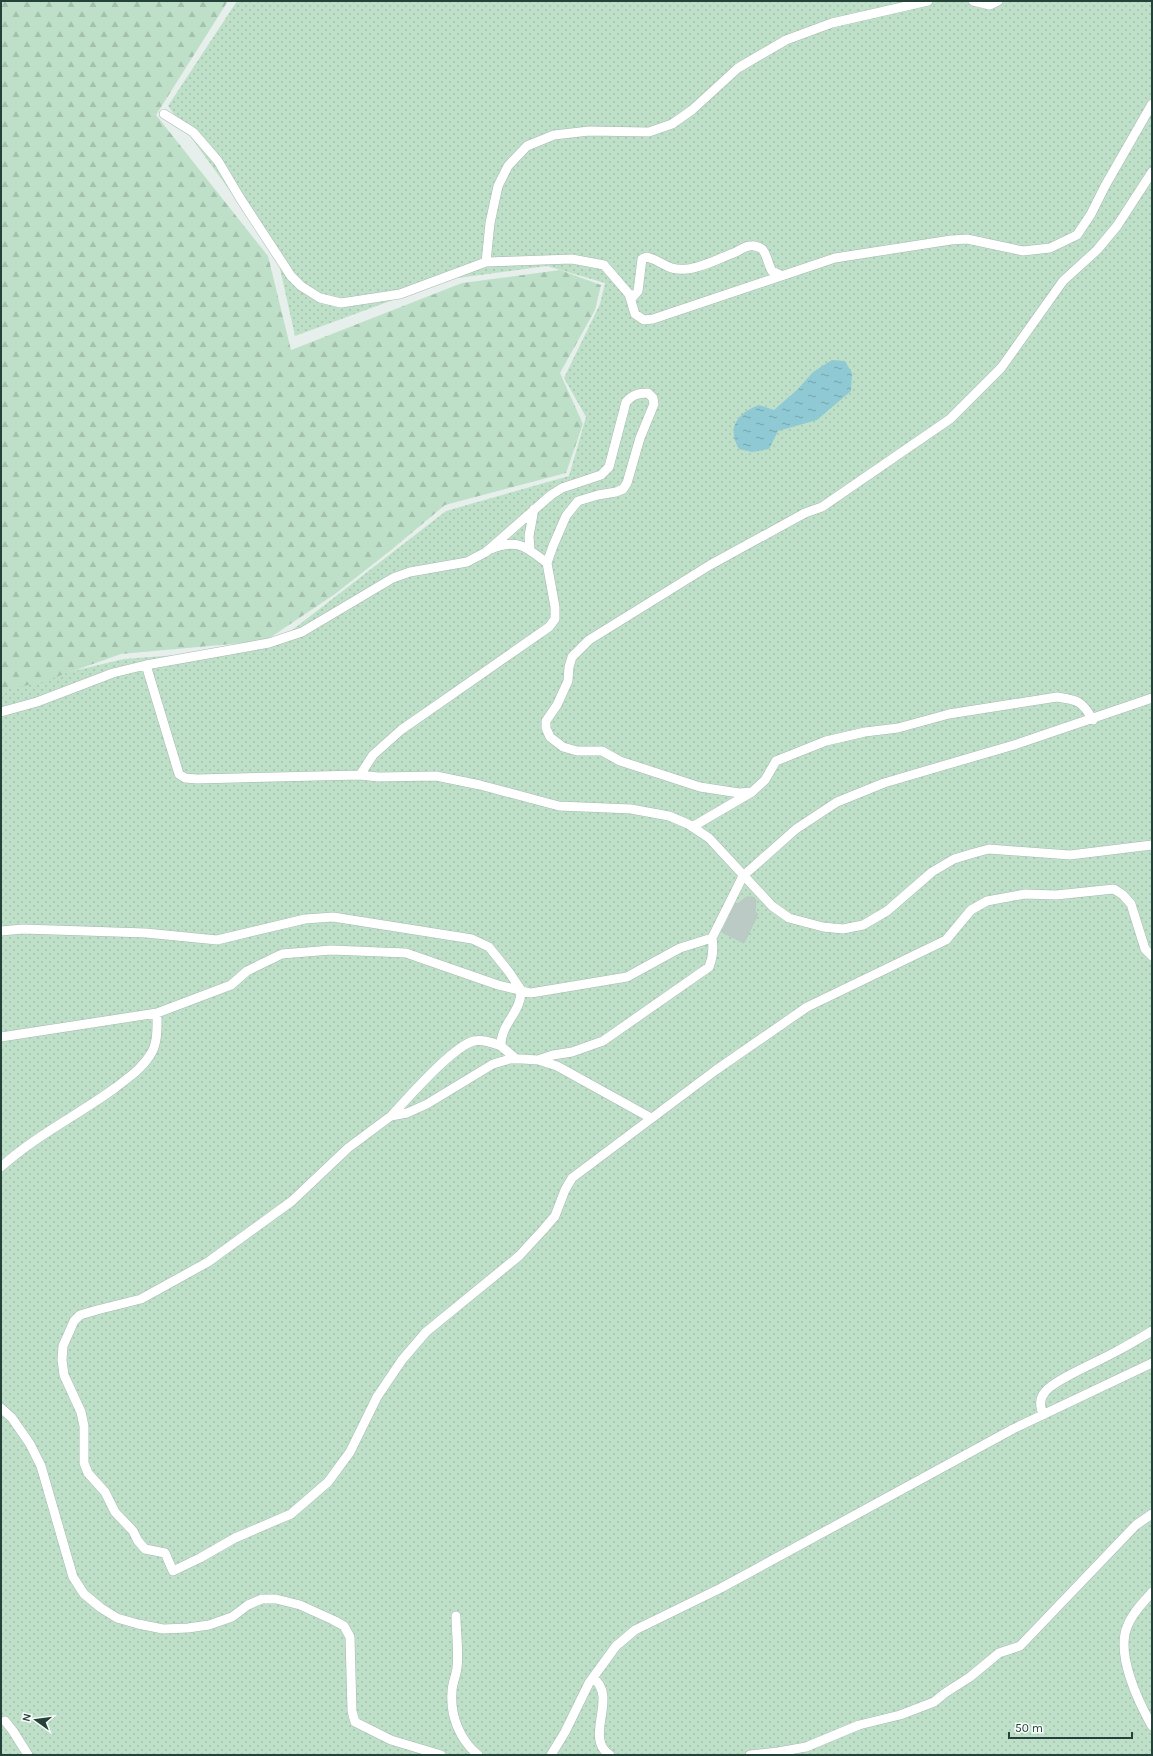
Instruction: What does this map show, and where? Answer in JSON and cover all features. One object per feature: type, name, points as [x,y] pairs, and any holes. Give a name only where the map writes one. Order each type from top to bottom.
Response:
[{"type":"lane","points":[[486,262],[490,223],[498,186],[508,166],[527,146],[554,135],[590,131],[649,132],[672,124],[692,110],[738,68],[786,40],[832,24],[928,1]]},
{"type":"lane","points":[[973,1],[990,5],[998,1]]},
{"type":"lane","points":[[164,114],[193,132],[218,161],[240,198],[291,276],[301,286],[320,298],[341,303],[400,294],[486,262],[572,259],[604,265],[629,294],[636,314],[644,320],[653,319],[835,258],[951,240],[967,240],[1024,251],[1050,248],[1077,234],[1091,214],[1105,186],[1152,104]]},
{"type":"lane","points":[[752,792],[739,793],[700,788],[620,761],[602,752],[577,751],[562,747],[550,738],[546,728],[546,721],[557,705],[568,681],[569,667],[572,657],[589,640],[710,565],[805,513],[822,507],[950,419],[1001,368],[1063,281],[1097,250],[1118,226],[1152,172]]},
{"type":"lane","points":[[631,300],[638,291],[642,259],[647,257],[656,259],[666,267],[689,269],[716,260],[749,246],[756,246],[762,249],[772,271],[781,275]]},
{"type":"lane","points":[[360,775],[373,755],[401,730],[549,627],[555,619],[555,607],[547,563],[566,516],[578,501],[623,489],[627,483],[640,438],[652,411],[654,404],[653,398],[648,393],[640,393],[631,396],[626,402],[610,467],[601,475],[562,488],[534,508],[488,550]]},
{"type":"lane","points":[[530,550],[529,536],[534,508]]},
{"type":"lane","points":[[1,712],[37,702],[113,673],[269,643],[302,632],[393,578],[410,572],[467,562],[499,545],[514,544],[527,547],[547,563]]},
{"type":"lane","points":[[146,666],[179,774],[185,778],[232,779],[360,775],[378,777],[436,776],[480,784],[559,806],[631,809],[670,816],[692,826],[709,838],[772,906],[789,918],[823,927],[843,929],[863,925],[887,911],[932,872],[954,859],[989,849],[1070,855],[1152,845]]},
{"type":"lane","points":[[692,826],[752,792],[765,780],[776,761],[826,741],[865,732],[898,728],[949,714],[1057,697],[1073,699],[1085,706],[1093,720]]},
{"type":"lane","points":[[538,1060],[587,1048],[602,1041],[709,967],[713,958],[714,946],[712,938],[743,876],[796,829],[837,802],[884,783],[1093,720],[1143,700],[1152,698]]},
{"type":"lane","points":[[516,1059],[501,1046],[487,1041],[476,1040],[463,1045],[413,1092],[391,1116],[348,1148],[292,1201],[208,1262],[141,1299],[80,1315],[74,1322],[64,1346],[62,1360],[64,1375],[81,1412],[84,1426],[84,1463],[88,1473],[105,1492],[115,1512],[133,1531],[138,1541],[145,1549],[165,1553],[173,1571],[200,1558],[235,1538],[291,1514],[328,1482],[350,1452],[377,1397],[402,1360],[426,1332],[519,1256],[555,1216],[565,1190],[572,1178],[716,1070],[807,1007],[946,940],[970,910],[987,901],[1025,894],[1056,895],[1114,889],[1123,895],[1131,904],[1145,949],[1152,956]]},
{"type":"lane","points":[[1,931],[23,929],[146,933],[217,940],[305,919],[333,917],[450,934],[481,942],[489,947],[510,972],[521,990],[520,1005],[506,1024],[501,1037],[501,1046]]},
{"type":"lane","points":[[1,1037],[157,1013],[231,985],[247,971],[282,954],[331,950],[406,953],[498,985],[532,993],[627,977],[680,948],[712,938]]},
{"type":"lane","points":[[1,1167],[34,1142],[96,1102],[138,1070],[153,1051],[156,1034],[157,1013]]},
{"type":"lane","points":[[391,1116],[406,1113],[427,1104],[493,1064],[516,1059],[538,1060],[557,1066],[651,1118]]},
{"type":"lane","points":[[1043,1415],[1040,1407],[1040,1399],[1045,1391],[1058,1382],[1152,1331]]},
{"type":"lane","points":[[551,1755],[565,1732],[589,1683],[616,1646],[635,1630],[721,1588],[1013,1429],[1152,1363]]},
{"type":"lane","points":[[1,1408],[12,1418],[30,1444],[41,1466],[73,1577],[84,1594],[101,1608],[117,1618],[163,1629],[209,1625],[232,1617],[248,1606],[262,1599],[282,1600],[300,1605],[344,1626],[350,1637],[352,1711],[355,1722],[391,1740],[441,1755]]},
{"type":"lane","points":[[750,1755],[806,1747],[859,1724],[900,1715],[934,1702],[970,1677],[999,1653],[1020,1646],[1136,1525],[1152,1514]]},
{"type":"lane","points":[[1152,1592],[1133,1614],[1123,1638],[1132,1685],[1152,1726]]},
{"type":"lane","points":[[456,1616],[457,1668],[452,1692],[452,1709],[457,1728],[464,1739],[478,1755]]},
{"type":"lane","points":[[593,1678],[602,1688],[604,1698],[599,1728],[602,1744],[610,1755]]},
{"type":"lane","points":[[1141,1706],[1152,1706]]},
{"type":"lane","points":[[5,1721],[28,1755]]},
{"type":"green space","points":[[1,1],[228,1],[156,115],[268,256],[291,350],[462,283],[560,270],[601,285],[595,310],[560,373],[583,424],[566,473],[445,505],[335,594],[265,641],[121,654],[42,682],[1,691]]},
{"type":"green space","points":[[237,1],[1152,1],[1152,1755],[1,1755],[1,688],[124,659],[269,648],[446,511],[569,476],[586,417],[564,378],[600,304],[605,283],[547,266],[450,279],[295,336],[277,255],[168,106]]},
{"type":"water","points":[[832,360],[845,361],[852,373],[851,391],[817,420],[778,431],[769,449],[752,452],[739,449],[735,441],[734,428],[736,422],[745,412],[759,405],[774,410],[798,389],[813,372]]},
{"type":"building","points":[[746,897],[753,897],[756,900],[755,912],[758,914],[744,943],[722,932],[736,903],[738,904]]}]
